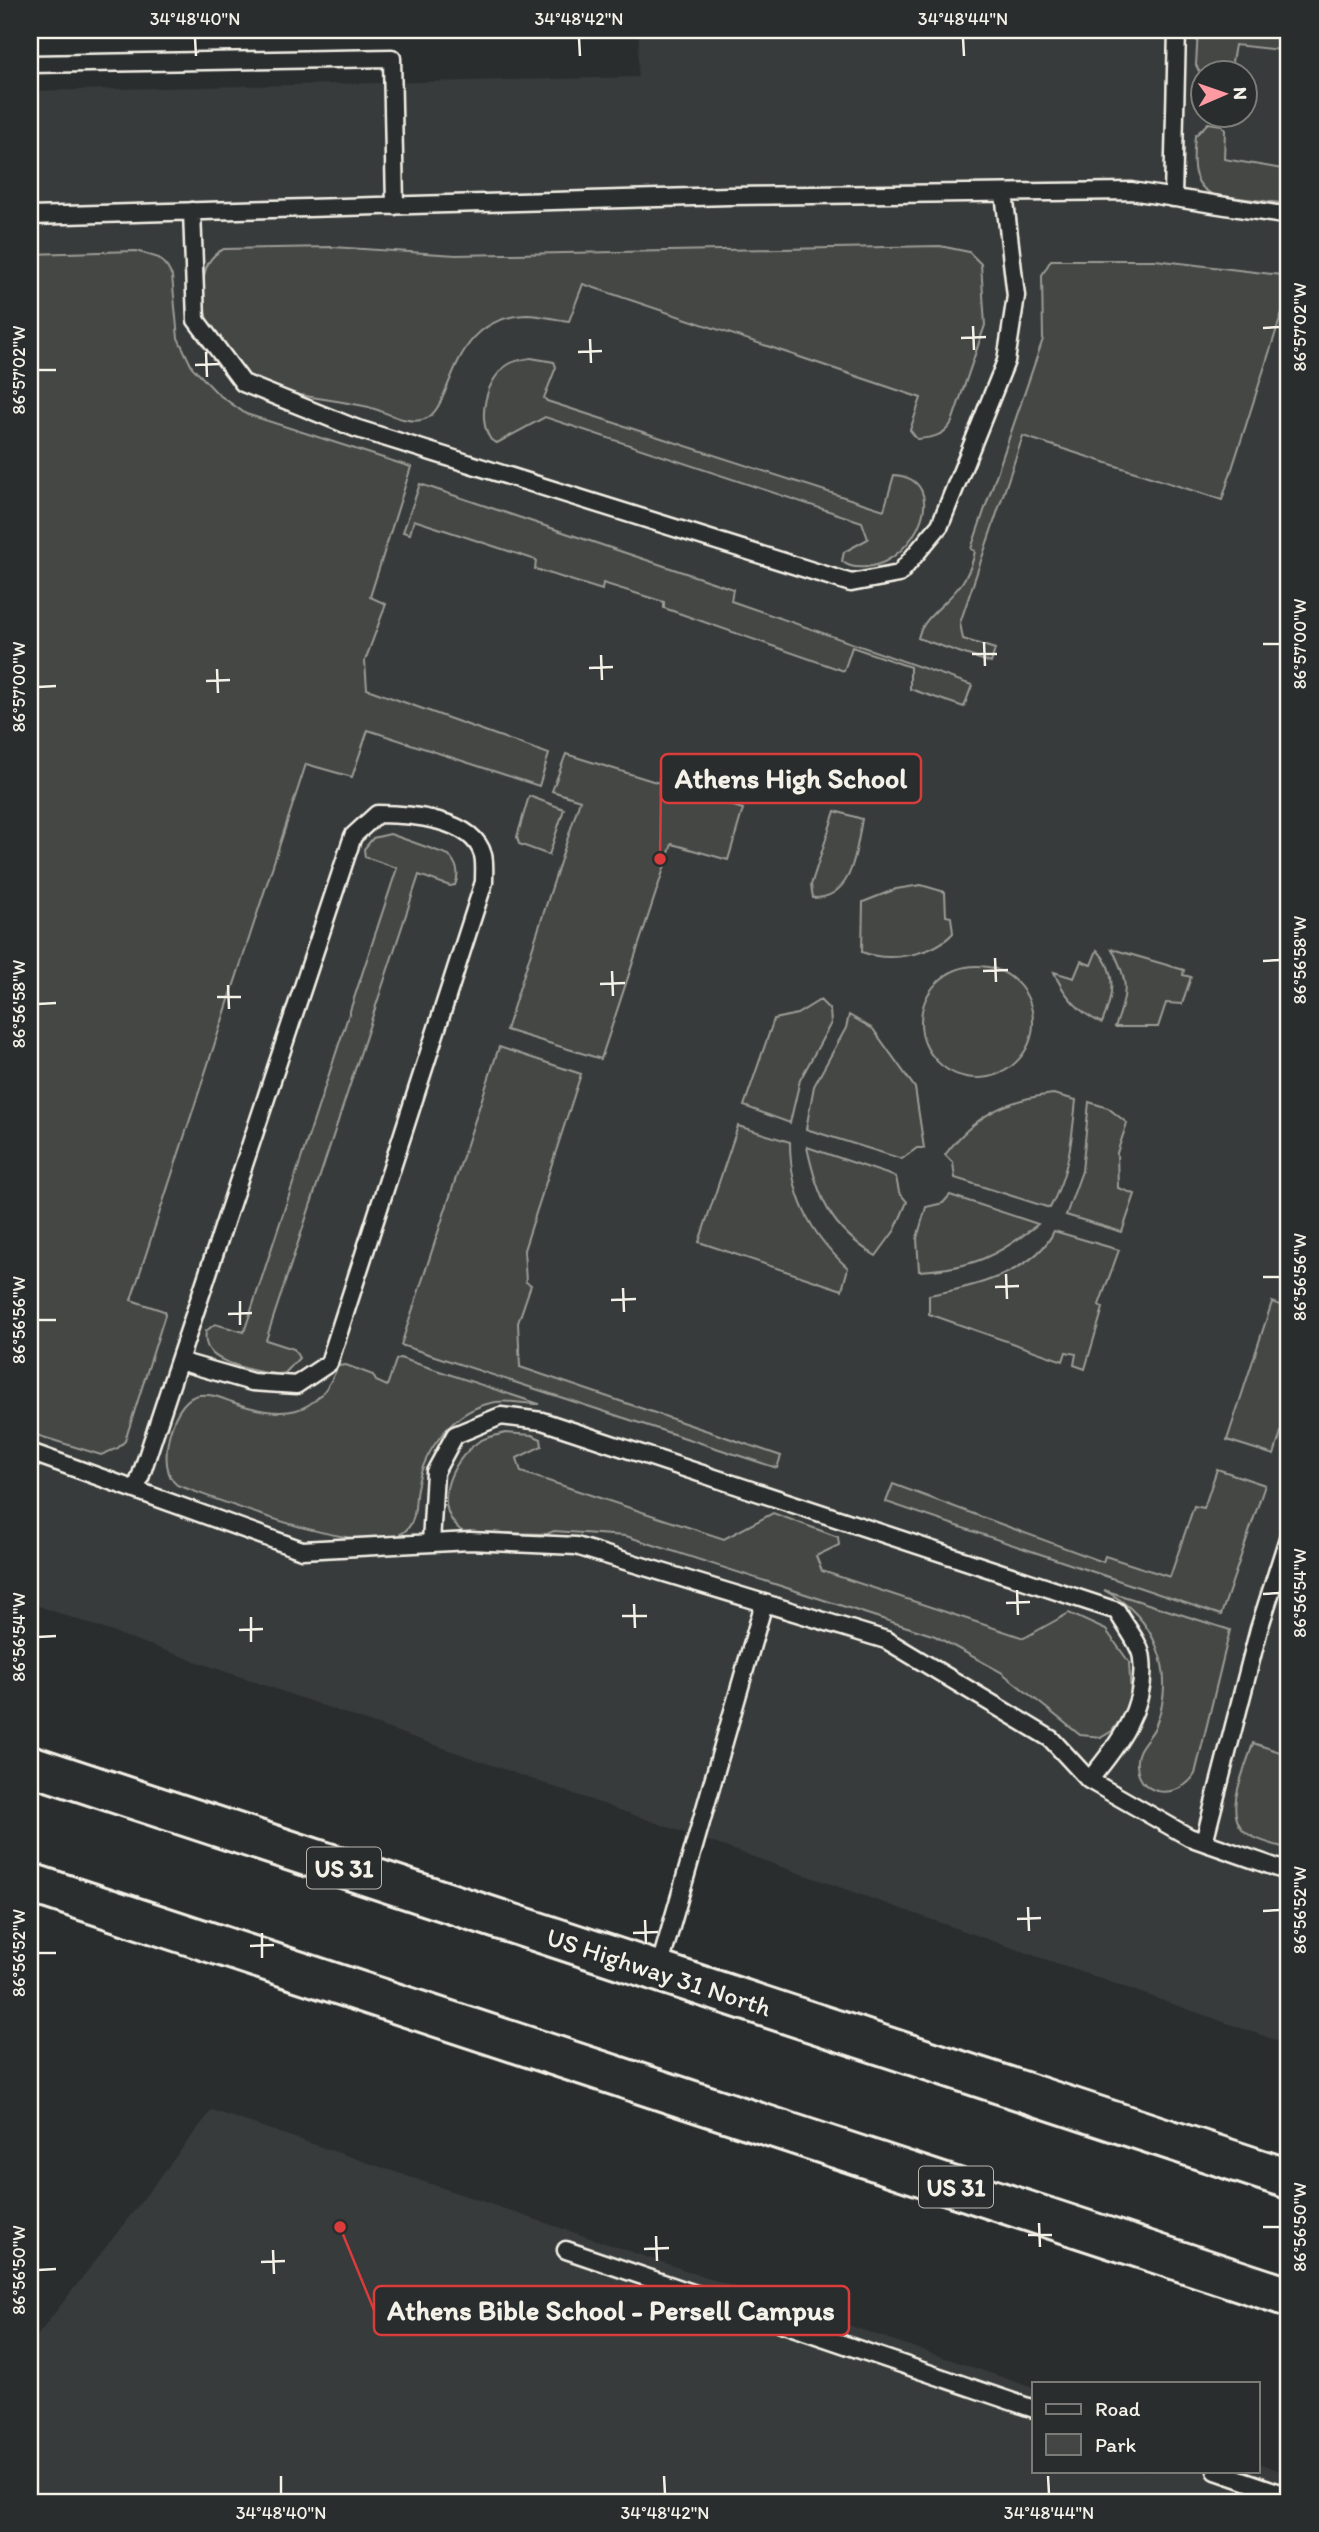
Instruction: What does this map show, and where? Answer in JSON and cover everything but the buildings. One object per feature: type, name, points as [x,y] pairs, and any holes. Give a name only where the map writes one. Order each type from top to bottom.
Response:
[{"type":"main road","name":"US Highway 31 North","points":[[30,1765],[1289,2179]]},
{"type":"main road","name":"US 31","points":[[30,1882],[1289,2297]]},
{"type":"lane","points":[[1173,198],[1177,30]]},
{"type":"lane","points":[[30,64],[392,58],[395,206]]},
{"type":"lane","points":[[30,216],[1131,191],[1289,216]]},
{"type":"lane","points":[[192,211],[196,320],[243,383],[355,428],[851,583],[900,574],[940,525],[1006,361],[1016,296],[1004,193]]},
{"type":"lane","points":[[135,1490],[353,836],[377,814],[412,814],[467,831],[483,853],[484,882],[329,1363],[296,1385],[252,1382],[179,1361]]},
{"type":"lane","points":[[431,1543],[435,1472],[455,1435],[501,1416],[542,1421],[1117,1611],[1143,1657],[1139,1698],[1123,1740],[1090,1780]]},
{"type":"lane","points":[[30,1452],[302,1550],[470,1541],[576,1546],[886,1640],[1051,1739],[1090,1780],[1203,1842],[1289,1872]]},
{"type":"lane","points":[[1203,1842],[1259,1629],[1289,1535]]},
{"type":"lane","points":[[658,1972],[764,1603]]},
{"type":"lane","points":[[566,2250],[1032,2408]]},
{"type":"lane","points":[[1219,2472],[1289,2496]]},
{"type":"path","points":[[1289,319],[1285,331],[1289,332]]},
{"type":"shaded area","points":[[639,30],[1289,30],[1289,2045],[30,1603],[30,91],[638,77]]},
{"type":"shaded area","points":[[212,2110],[1032,2387],[1032,2472],[1260,2472],[1260,2464],[1289,2474],[1289,2502],[30,2502],[30,2345]]},
{"type":"green space","points":[[1198,30],[1289,30],[1289,51],[1235,45],[1232,60],[1196,60]]},
{"type":"green space","points":[[1201,130],[1225,130],[1224,159],[1289,170],[1289,204],[1214,195],[1206,190],[1196,178],[1194,170],[1195,136]]},
{"type":"green space","points":[[940,246],[969,252],[981,264],[985,325],[952,422],[942,433],[917,439],[910,430],[921,398],[583,284],[569,321],[527,315],[501,320],[481,331],[467,346],[435,411],[418,421],[402,419],[364,406],[285,391],[250,376],[235,364],[216,341],[209,327],[203,296],[204,276],[208,265],[214,256],[224,249],[332,247],[456,255]]},
{"type":"green space","points":[[136,251],[159,258],[167,267],[172,276],[178,338],[192,367],[218,394],[246,414],[411,467],[370,597],[386,604],[365,661],[367,689],[549,754],[539,786],[368,730],[352,777],[306,764],[131,1300],[164,1311],[165,1315],[125,1441],[118,1448],[101,1455],[30,1433],[30,254]]},
{"type":"green space","points":[[1051,260],[1155,260],[1289,276],[1289,291],[1222,500],[1023,436],[960,623],[963,639],[995,649],[991,663],[918,638],[929,618],[955,591],[971,567],[975,551],[971,549],[1043,339],[1042,275]]},
{"type":"green space","points":[[531,358],[554,362],[556,367],[544,398],[547,401],[884,510],[894,475],[912,480],[921,490],[924,504],[921,520],[913,536],[900,551],[885,561],[867,567],[853,567],[842,561],[844,552],[868,539],[862,522],[545,417],[497,443],[491,440],[484,421],[489,389],[501,370],[509,364]]},
{"type":"green space","points":[[420,484],[733,589],[731,601],[972,685],[964,707],[910,689],[910,667],[852,647],[844,671],[664,608],[664,602],[603,583],[602,590],[535,569],[536,560],[414,520],[410,534],[403,532]]},
{"type":"green space","points":[[566,754],[743,809],[728,860],[672,844],[601,1059],[506,1030],[580,800],[552,791]]},
{"type":"green space","points":[[529,796],[564,809],[549,855],[519,844],[517,837]]},
{"type":"green space","points":[[835,811],[862,819],[855,857],[845,881],[837,890],[827,896],[813,898],[811,885]]},
{"type":"green space","points":[[390,834],[449,855],[457,869],[457,881],[450,886],[419,875],[266,1340],[294,1349],[299,1358],[285,1373],[246,1368],[216,1357],[206,1342],[206,1331],[215,1324],[244,1332],[397,868],[365,857],[364,849],[373,838]]},
{"type":"green space","points":[[921,885],[945,892],[946,916],[951,917],[953,933],[934,947],[910,955],[885,957],[862,952],[863,902],[896,889]]},
{"type":"green space","points":[[1112,949],[1184,970],[1183,975],[1191,977],[1182,1004],[1166,1003],[1158,1027],[1115,1027],[1125,988]]},
{"type":"green space","points":[[1097,950],[1108,967],[1112,985],[1102,1023],[1073,1002],[1054,972],[1074,978],[1081,961],[1091,965]]},
{"type":"green space","points":[[977,966],[998,970],[1016,983],[1029,1001],[1033,1022],[1029,1043],[1016,1061],[998,1074],[977,1078],[956,1074],[938,1061],[925,1043],[921,1022],[925,1001],[938,983],[956,970]]},
{"type":"green space","points":[[820,1000],[830,1010],[831,1023],[800,1080],[790,1123],[744,1106],[774,1019],[797,1014]]},
{"type":"green space","points":[[849,1015],[873,1029],[915,1088],[924,1148],[917,1148],[902,1159],[806,1129],[814,1086],[846,1028]]},
{"type":"green space","points":[[499,1047],[581,1074],[524,1250],[526,1282],[531,1285],[518,1323],[520,1367],[781,1456],[777,1468],[401,1345]]},
{"type":"green space","points":[[1053,1094],[1076,1100],[1066,1169],[1050,1208],[955,1178],[953,1163],[945,1155],[967,1130],[1006,1105]]},
{"type":"green space","points":[[1089,1102],[1108,1108],[1127,1123],[1117,1153],[1118,1188],[1135,1194],[1122,1232],[1066,1215],[1082,1171]]},
{"type":"green space","points":[[738,1126],[790,1142],[794,1179],[804,1211],[822,1241],[848,1268],[842,1290],[699,1242]]},
{"type":"green space","points":[[807,1147],[896,1177],[899,1192],[907,1202],[895,1230],[876,1256],[847,1234],[828,1210],[816,1182]]},
{"type":"green space","points":[[950,1195],[1038,1224],[1010,1245],[983,1259],[954,1267],[919,1271],[917,1238],[926,1207],[943,1203]]},
{"type":"green space","points":[[1054,1231],[1119,1250],[1099,1305],[1103,1308],[1085,1369],[1074,1365],[1076,1354],[1066,1352],[1063,1361],[929,1314],[929,1295],[982,1283],[1017,1268],[1045,1246]]},
{"type":"green space","points":[[1272,1302],[1289,1308],[1289,1406],[1274,1455],[1227,1440]]},
{"type":"green space","points":[[400,1358],[539,1404],[496,1402],[467,1412],[455,1422],[434,1445],[427,1459],[417,1488],[412,1523],[404,1532],[385,1539],[359,1539],[292,1525],[177,1485],[170,1477],[167,1451],[173,1423],[186,1401],[195,1396],[214,1396],[266,1411],[296,1410],[319,1396],[338,1366],[346,1365],[373,1375],[376,1381],[387,1386],[396,1360]]},
{"type":"green space","points":[[505,1433],[532,1435],[541,1439],[542,1446],[517,1458],[521,1472],[724,1539],[773,1513],[838,1537],[839,1545],[816,1556],[822,1571],[1024,1638],[1069,1613],[1106,1630],[1129,1662],[1131,1696],[1125,1713],[1112,1731],[1102,1737],[1080,1735],[1001,1672],[935,1636],[626,1536],[554,1531],[547,1534],[463,1532],[447,1511],[446,1498],[452,1473],[459,1461],[478,1442]]},
{"type":"green space","points":[[1217,1469],[1265,1485],[1221,1615],[886,1502],[893,1484],[1103,1562],[1105,1556],[1170,1577],[1194,1506],[1204,1508]]},
{"type":"green space","points":[[1104,1590],[1230,1630],[1195,1774],[1180,1788],[1161,1792],[1145,1784],[1139,1776],[1138,1754],[1155,1727],[1162,1706],[1162,1667],[1149,1631],[1137,1615],[1122,1601]]},
{"type":"green space","points":[[1253,1743],[1289,1755],[1289,1849],[1248,1834],[1240,1826],[1236,1815],[1237,1791]]},
{"type":"place","name":"Athens High School","points":[[660,859]]},
{"type":"place","name":"Athens Bible School - Persell Campus","points":[[340,2227]]}]
